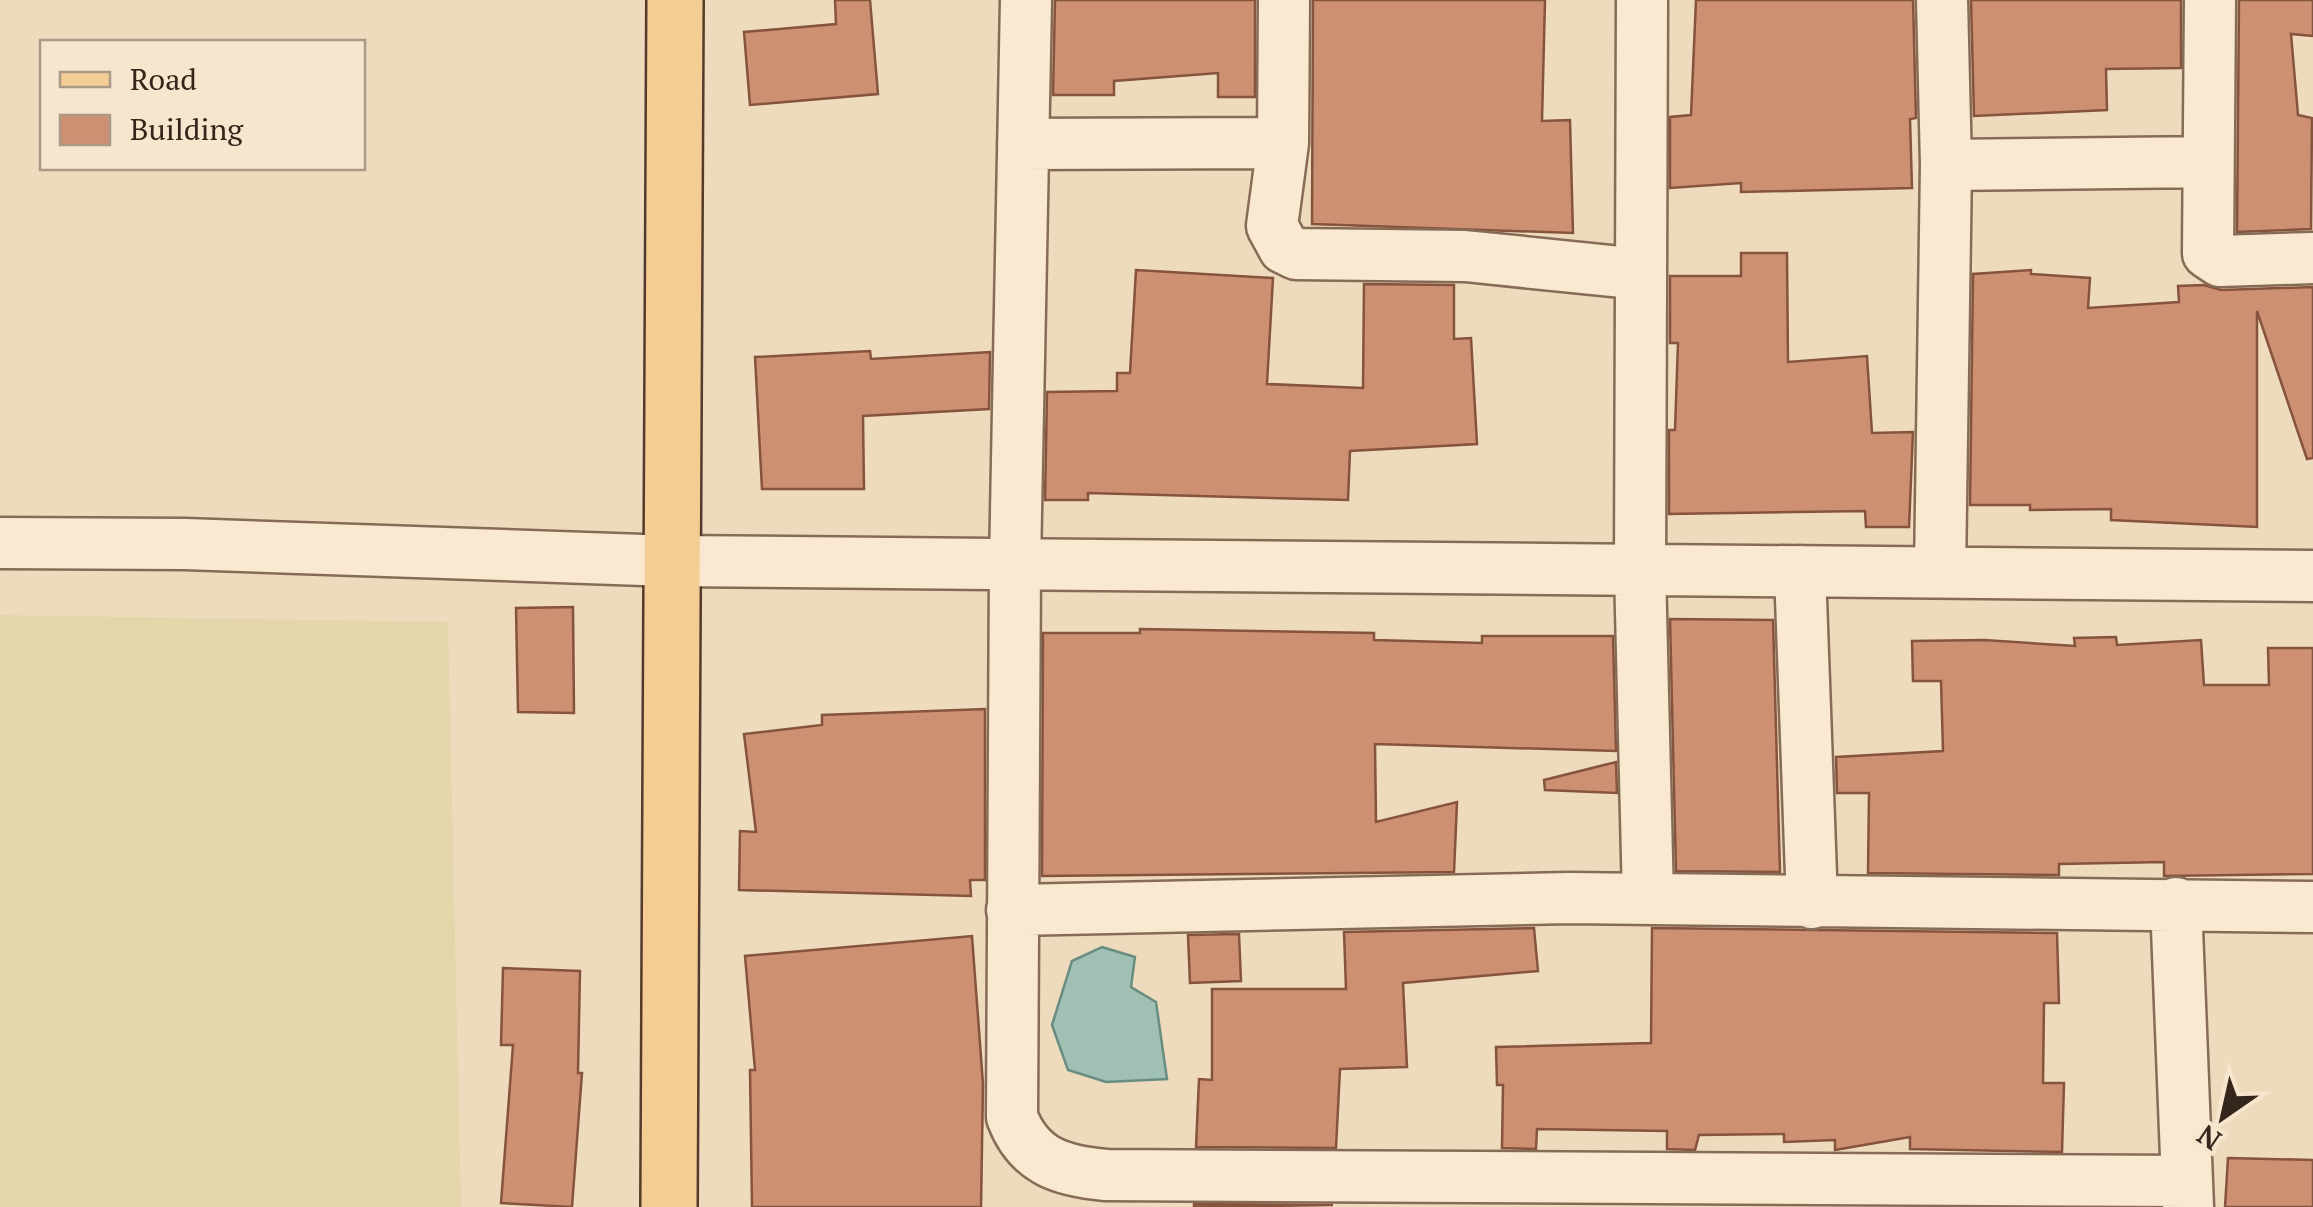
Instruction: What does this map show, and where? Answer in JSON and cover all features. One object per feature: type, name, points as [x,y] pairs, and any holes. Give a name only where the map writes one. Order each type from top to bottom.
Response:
[{"type":"main road","points":[[669,1207],[674,0]]},
{"type":"street","points":[[1026,0],[1014,564],[1012,1118],[1021,1140],[1043,1160],[1066,1172],[2188,1194],[2176,903]]},
{"type":"street","points":[[1284,0],[1283,143],[1272,226],[1284,248],[1296,254],[1465,256],[1641,274]]},
{"type":"street","points":[[1642,0],[1640,570],[1648,899]]},
{"type":"street","points":[[1940,572],[1946,165],[1942,0]]},
{"type":"street","points":[[2210,0],[2208,254],[2220,261],[2313,258]]},
{"type":"street","points":[[1023,144],[1283,143]]},
{"type":"street","points":[[1946,165],[2206,162]]},
{"type":"street","points":[[0,543],[205,544],[672,561],[2313,576]]},
{"type":"street","points":[[1800,571],[1812,902]]},
{"type":"street","points":[[1012,910],[1648,899],[2313,907]]},
{"type":"shaded area","points":[[0,615],[448,622],[461,1207],[0,1207]]},
{"type":"shaded area","points":[[1102,947],[1135,957],[1131,987],[1156,1002],[1167,1079],[1106,1082],[1068,1070],[1052,1025],[1072,961]]},
{"type":"building","points":[[835,0],[870,0],[878,94],[750,105],[744,32],[836,24]]},
{"type":"building","points":[[1055,0],[1255,0],[1255,97],[1218,97],[1218,73],[1114,81],[1114,95],[1053,95]]},
{"type":"building","points":[[1313,0],[1545,0],[1542,121],[1570,120],[1573,233],[1312,224]]},
{"type":"building","points":[[1696,0],[1913,0],[1916,118],[1910,119],[1912,188],[1741,192],[1741,183],[1670,188],[1670,117],[1691,115]]},
{"type":"building","points":[[1971,0],[2181,0],[2181,68],[2106,69],[2107,110],[1974,116]]},
{"type":"building","points":[[2239,0],[2313,0],[2313,36],[2291,34],[2298,115],[2312,118],[2311,229],[2237,232]]},
{"type":"building","points":[[1741,253],[1787,253],[1788,362],[1867,356],[1872,433],[1913,432],[1909,527],[1866,527],[1865,511],[1669,514],[1669,430],[1675,430],[1678,343],[1670,343],[1670,276],[1741,276]]},
{"type":"building","points":[[1136,270],[1273,278],[1267,384],[1363,388],[1364,284],[1454,285],[1454,339],[1471,338],[1477,444],[1350,451],[1348,500],[1088,493],[1088,500],[1045,500],[1047,392],[1117,391],[1117,373],[1130,373]]},
{"type":"building","points":[[2031,270],[2031,274],[2090,278],[2088,308],[2179,302],[2178,286],[2204,285],[2221,290],[2313,287],[2313,458],[2307,459],[2257,311],[2257,527],[2111,520],[2111,509],[2030,510],[2030,505],[1970,505],[1973,274]]},
{"type":"building","points":[[870,351],[871,359],[990,352],[989,409],[863,416],[864,489],[762,489],[755,357]]},
{"type":"building","points":[[573,607],[574,713],[518,712],[516,608]]},
{"type":"building","points":[[1670,619],[1773,620],[1780,872],[1676,871]]},
{"type":"building","points":[[1140,629],[1374,633],[1374,640],[1482,643],[1482,636],[1613,636],[1616,751],[1375,744],[1376,822],[1457,802],[1454,872],[1042,876],[1043,633],[1140,633]]},
{"type":"building","points":[[2116,637],[2117,645],[2201,640],[2204,685],[2269,685],[2268,648],[2313,648],[2313,874],[2164,876],[2164,862],[2059,864],[2059,875],[1868,873],[1869,793],[1837,793],[1836,757],[1943,751],[1941,681],[1913,681],[1912,641],[1984,640],[2075,646],[2074,638]]},
{"type":"building","points":[[985,709],[985,880],[970,880],[971,896],[739,890],[740,831],[756,832],[744,734],[822,725],[822,715]]},
{"type":"building","points":[[1616,762],[1617,793],[1545,790],[1544,780]]},
{"type":"building","points":[[1534,928],[1538,971],[1403,983],[1407,1067],[1340,1069],[1336,1148],[1196,1147],[1199,1079],[1212,1080],[1212,989],[1346,989],[1344,932]]},
{"type":"building","points":[[1652,928],[2057,933],[2059,1003],[2044,1003],[2043,1083],[2064,1083],[2062,1152],[1910,1149],[1910,1137],[1835,1150],[1835,1140],[1784,1142],[1784,1134],[1699,1135],[1695,1150],[1667,1149],[1667,1131],[1537,1129],[1536,1149],[1502,1148],[1503,1085],[1497,1085],[1496,1047],[1651,1043]]},
{"type":"building","points":[[1239,934],[1241,981],[1190,983],[1188,935]]},
{"type":"building","points":[[972,936],[983,1084],[981,1207],[752,1207],[750,1070],[755,1070],[745,956]]},
{"type":"building","points":[[503,968],[580,971],[578,1073],[582,1073],[572,1207],[501,1203],[513,1045],[501,1045]]},
{"type":"building","points":[[2228,1158],[2313,1160],[2313,1207],[2225,1207]]},
{"type":"building","points":[[1194,1204],[1333,1205],[1194,1207]]}]
